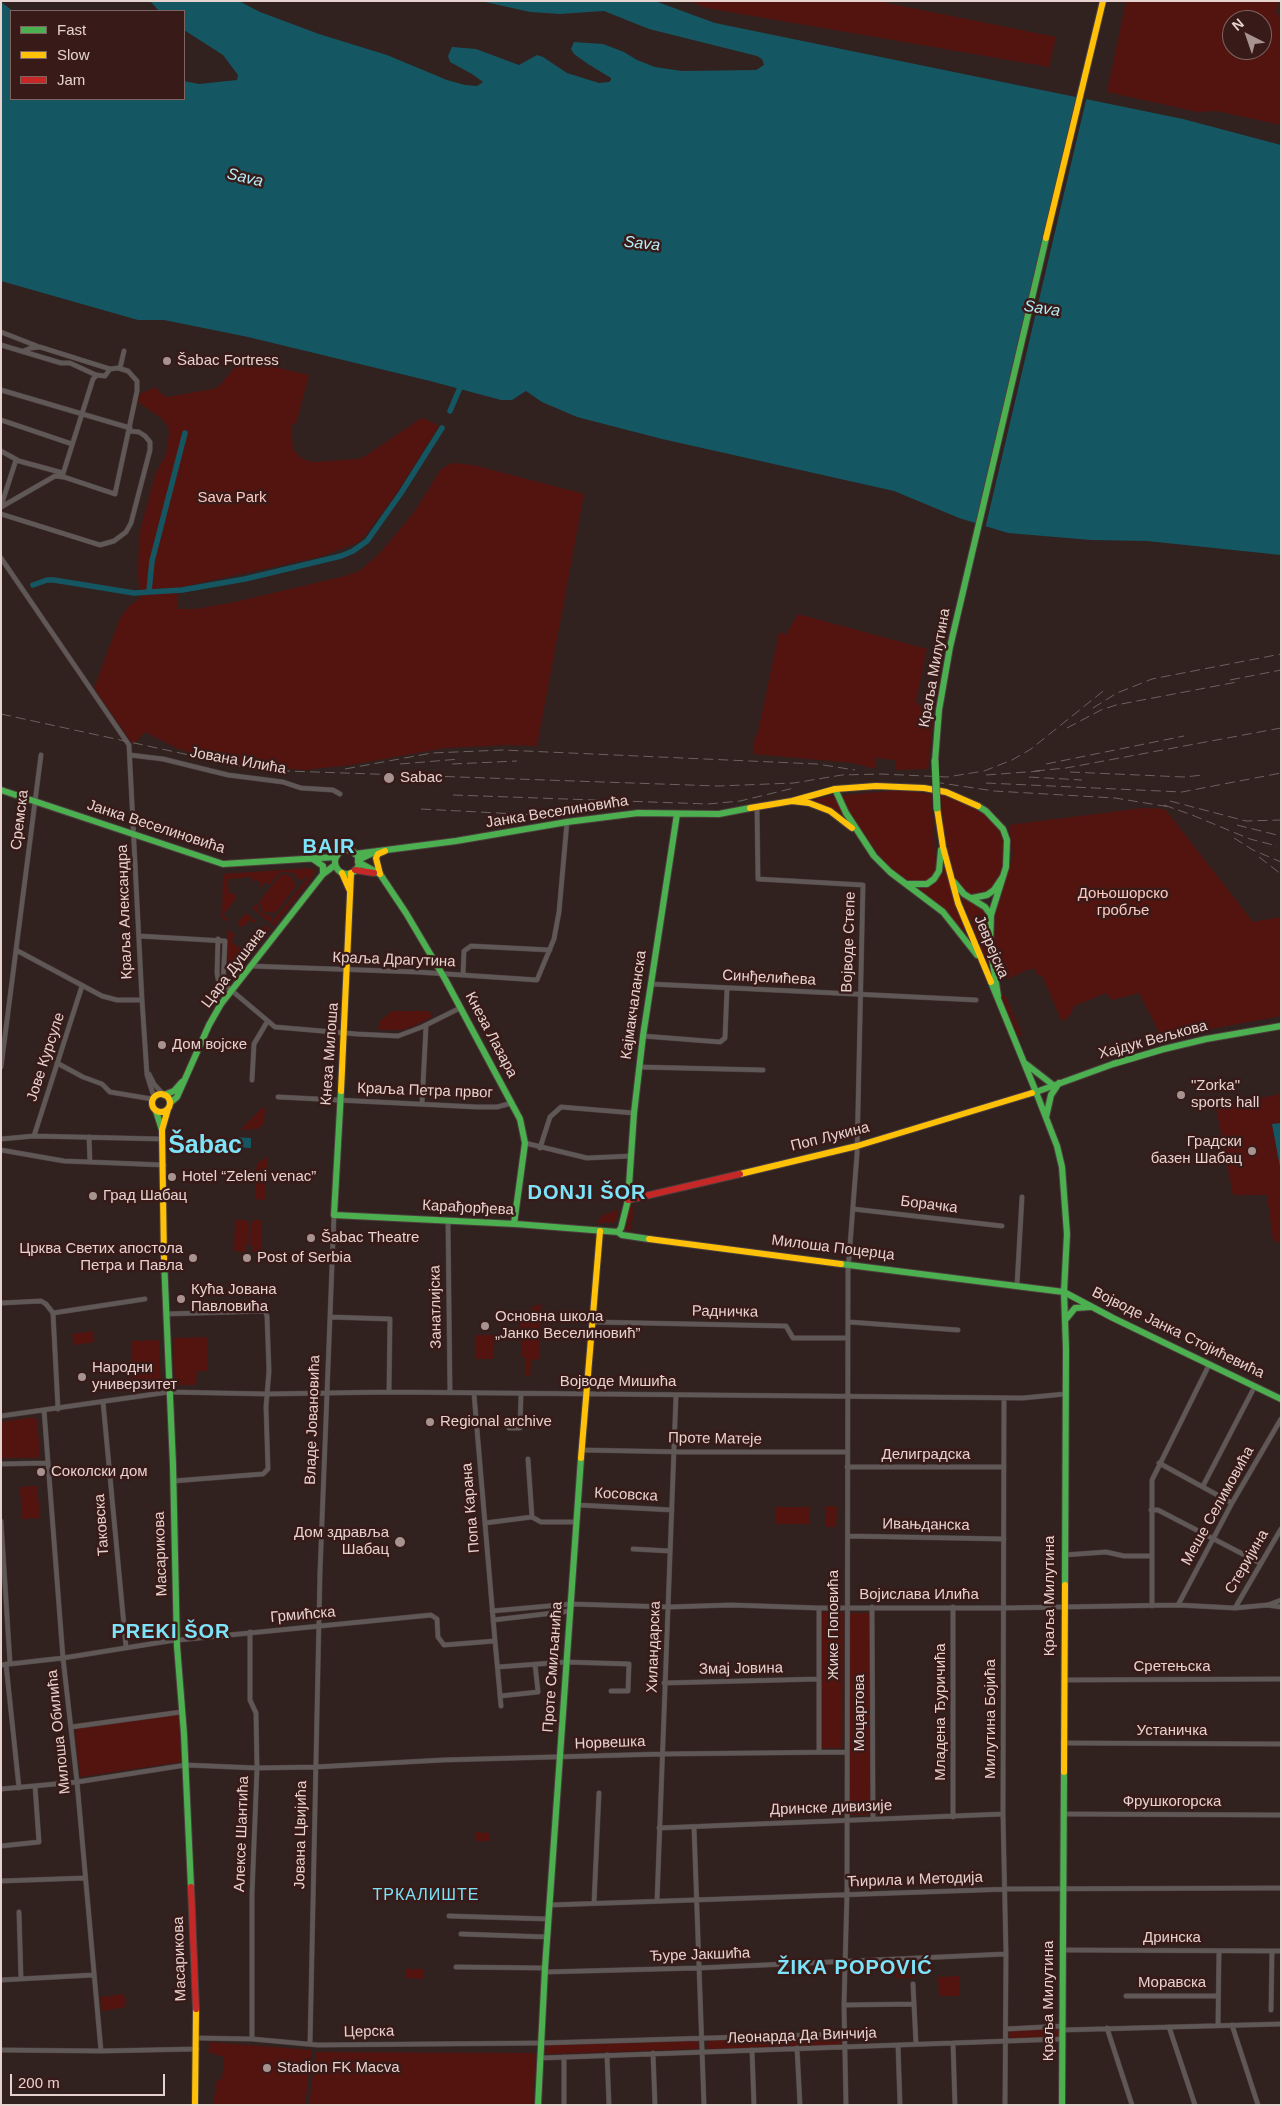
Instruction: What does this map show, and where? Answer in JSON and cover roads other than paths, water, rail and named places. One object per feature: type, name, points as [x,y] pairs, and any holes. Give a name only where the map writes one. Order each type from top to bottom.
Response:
[{"type":"main road","name":"Краља Милутина","points":[[937,808],[935,761],[943,685],[1018,349],[1103,1]]},
{"type":"main road","name":"Јанка Веселиновића","points":[[1,790],[222,864],[312,858],[335,861],[346,850],[357,858],[368,850],[506,834],[567,822],[638,813],[719,814],[792,801],[835,789],[876,786],[924,788],[946,792],[980,806],[996,820],[1003,829],[1007,840],[1008,852],[991,916],[990,945],[998,997]]},
{"type":"main road","points":[[835,789],[859,835]]},
{"type":"main road","points":[[792,801],[809,803],[842,818],[880,861],[905,884],[943,912],[962,934],[972,951],[979,957]]},
{"type":"main road","name":"Јеврејска","points":[[937,808],[941,840],[958,903],[1036,1092]]},
{"type":"main road","name":"Кајмакчаланска","points":[[618,1232],[621,1228],[628,1200],[639,1067],[677,814]]},
{"type":"main road","points":[[905,884],[919,885],[934,879],[939,871],[941,840]]},
{"type":"main road","points":[[380,874],[376,860],[377,857],[389,849]]},
{"type":"main road","points":[[312,858],[323,866],[322,878]]},
{"type":"main road","name":"Кнеза Лазара","points":[[357,858],[380,874],[443,974],[512,1103],[521,1124],[524,1143],[514,1224]]},
{"type":"main road","name":"Кнеза Милоша","points":[[334,1215],[351,895],[353,872],[357,858]]},
{"type":"main road","name":"Кнеза Милоша","points":[[335,861],[351,895]]},
{"type":"main road","name":"Цара Душана","points":[[164,1208],[162,1130],[169,1106],[177,1097],[215,1013],[250,966],[335,861]]},
{"type":"main road","points":[[341,872],[369,871],[380,874]]},
{"type":"main road","name":"Цара Душана","points":[[322,878],[341,872]]},
{"type":"main road","points":[[950,875],[964,894],[985,906],[991,916]]},
{"type":"main road","points":[[972,898],[987,895],[994,890],[1002,878]]},
{"type":"main road","name":"Хајдук Вељкова","points":[[1036,1092],[1120,1062],[1171,1047],[1281,1026]]},
{"type":"main road","points":[[1025,1062],[1056,1084],[1051,1095],[1046,1117]]},
{"type":"main road","name":"Цара Душана","points":[[164,1094],[174,1091],[184,1079]]},
{"type":"main road","name":"Краља Милутина","points":[[1036,1092],[1057,1146],[1064,1177],[1066,1234],[1064,1292],[1062,2105]]},
{"type":"main road","name":"Поп Лукина","points":[[628,1200],[857,1146],[1036,1092]]},
{"type":"main road","points":[[164,1094],[169,1106],[161,1112],[156,1111],[152,1106],[153,1098],[164,1094]]},
{"type":"main road","name":"Цара Душана","points":[[156,1111],[162,1130]]},
{"type":"main road","name":"Масарикова","points":[[164,1208],[177,1640],[186,1765],[198,2038],[195,2105]]},
{"type":"main road","name":"Карађорђева","points":[[334,1215],[514,1224],[600,1231]]},
{"type":"main road","name":"Милоша Поцерца","points":[[600,1231],[618,1232],[622,1235],[634,1237],[1064,1292]]},
{"type":"main road","name":"Проте Смиљанића","points":[[538,2105],[545,1970],[566,1662],[585,1395],[600,1231]]},
{"type":"main road","name":"Војводе Јанка Стојићевића","points":[[1064,1292],[1281,1399]]},
{"type":"main road","points":[[1065,1320],[1075,1308],[1093,1307]]},
{"type":"street","points":[[1,332],[40,347],[110,369],[120,368],[132,374],[138,386],[115,494],[16,460],[1,451]]},
{"type":"street","points":[[1,345],[61,363],[70,363],[97,375],[105,376],[110,369]]},
{"type":"street","points":[[23,351],[40,347]]},
{"type":"street","points":[[120,368],[124,351]]},
{"type":"street","points":[[70,363],[71,356]]},
{"type":"street","points":[[62,475],[93,379],[97,375]]},
{"type":"street","points":[[1,390],[139,432],[146,436],[150,442],[150,450],[131,523],[126,532],[114,541],[100,545],[1,514]]},
{"type":"street","points":[[1,420],[72,444]]},
{"type":"street","points":[[1,507],[16,460]]},
{"type":"street","points":[[1,507],[50,478],[62,475]]},
{"type":"street","name":"Краља Александра","points":[[1,558],[126,738],[130,754],[147,1068],[153,1098]]},
{"type":"street","name":"Јована Илића","points":[[130,754],[163,759],[228,775],[283,782],[301,788],[333,790],[340,794]]},
{"type":"street","name":"Сремска","points":[[1,1067],[41,755]]},
{"type":"street","name":"Војводе Степе","points":[[758,808],[758,879],[863,885],[857,1146]]},
{"type":"street","points":[[463,975],[464,951],[471,946],[550,950],[559,912],[567,822]]},
{"type":"street","points":[[139,936],[218,940],[218,979],[267,1022],[282,1028],[398,1036],[426,1026],[460,1008]]},
{"type":"street","points":[[16,950],[102,996],[112,999],[142,1000]]},
{"type":"street","name":"Краља Драгутина","points":[[250,966],[537,980],[550,950]]},
{"type":"street","name":"Синђелићева","points":[[651,984],[860,996],[976,1000]]},
{"type":"street","name":"Јове Курсуле","points":[[34,1136],[82,986]]},
{"type":"street","points":[[643,1036],[720,1042],[725,1038],[726,989]]},
{"type":"street","points":[[1,1020],[7,1021]]},
{"type":"street","points":[[252,1080],[254,1044],[267,1022]]},
{"type":"street","points":[[422,1104],[426,1026]]},
{"type":"street","points":[[57,1063],[83,1078],[102,1084],[110,1092],[153,1098]]},
{"type":"street","points":[[639,1067],[763,1070]]},
{"type":"street","name":"Краља Александра","points":[[147,1068],[154,1084],[164,1094]]},
{"type":"street","name":"Краља Петра првог","points":[[278,1096],[492,1108],[512,1103]]},
{"type":"street","points":[[540,1148],[550,1117],[561,1107],[634,1113]]},
{"type":"street","points":[[1,1139],[34,1136],[162,1140]]},
{"type":"street","points":[[89,1137],[90,1162]]},
{"type":"street","points":[[524,1143],[587,1158],[631,1156]]},
{"type":"street","name":"Жике Поповића","points":[[846,2105],[844,2005],[847,1895],[848,1536],[846,1396],[849,1322],[848,1264],[857,1146]]},
{"type":"street","points":[[1,1150],[64,1161],[164,1165]]},
{"type":"street","points":[[1017,1285],[1022,1197]]},
{"type":"street","name":"Борачка","points":[[853,1209],[1002,1226]]},
{"type":"street","name":"Владе Јовановића","points":[[318,1626],[334,1215]]},
{"type":"street","name":"Занатлијска","points":[[448,1221],[450,1393]]},
{"type":"street","points":[[53,1313],[145,1299]]},
{"type":"street","points":[[1,1302],[41,1301],[53,1313],[58,1409]]},
{"type":"street","points":[[166,1314],[265,1311],[267,1316],[269,1366],[267,1436],[269,1465],[266,1472],[263,1474],[173,1481]]},
{"type":"street","points":[[330,1317],[390,1318],[390,1392]]},
{"type":"street","name":"Радничка","points":[[592,1322],[786,1326],[793,1338],[848,1338]]},
{"type":"street","points":[[849,1322],[958,1330]]},
{"type":"street","points":[[1152,1606],[1152,1480],[1209,1365]]},
{"type":"street","points":[[1203,1486],[1254,1386]]},
{"type":"street","name":"Војводе Мишића","points":[[1,1416],[169,1392],[267,1394],[390,1392],[1004,1398],[1065,1394]]},
{"type":"street","name":"Попа Карана","points":[[474,1394],[501,1706]]},
{"type":"street","points":[[509,1428],[520,1428],[521,1394]]},
{"type":"street","name":"Хиландарска","points":[[657,1901],[676,1395]]},
{"type":"street","name":"Милутина Бојића","points":[[1004,1398],[1003,1814],[1006,1954],[1006,2105]]},
{"type":"street","name":"Таковска","points":[[103,1402],[126,1647]]},
{"type":"street","name":"Милоша Обилића","points":[[44,1410],[63,1658],[77,1782],[101,2051]]},
{"type":"street","name":"Меше Селимовића","points":[[1178,1605],[1232,1503],[1281,1419]]},
{"type":"street","name":"Проте Матеје","points":[[582,1450],[847,1452]]},
{"type":"street","points":[[528,1459],[532,1517]]},
{"type":"street","points":[[1,1464],[48,1463]]},
{"type":"street","points":[[1160,1463],[1232,1503]]},
{"type":"street","name":"Делиградска","points":[[847,1467],[1004,1468]]},
{"type":"street","name":"Косовска","points":[[578,1505],[672,1510]]},
{"type":"street","points":[[1151,1510],[1158,1510],[1260,1563]]},
{"type":"street","points":[[485,1523],[532,1517],[541,1522],[577,1522]]},
{"type":"street","points":[[1,1521],[6,1664],[19,1788]]},
{"type":"street","name":"Стеријина","points":[[1235,1608],[1281,1530]]},
{"type":"street","name":"Ивањданска","points":[[848,1536],[1004,1539]]},
{"type":"street","points":[[634,1549],[670,1551]]},
{"type":"street","points":[[1064,1555],[1106,1552],[1124,1556],[1152,1556]]},
{"type":"street","points":[[1267,1605],[1281,1600]]},
{"type":"street","name":"Војислава Илића","points":[[571,1607],[731,1605],[819,1608],[1004,1608],[1178,1605],[1235,1608],[1267,1605]]},
{"type":"street","points":[[1267,1605],[1281,1607]]},
{"type":"street","points":[[492,1610],[571,1607]]},
{"type":"street","points":[[493,1620],[571,1607]]},
{"type":"street","name":"Моцартова","points":[[872,1607],[873,1818]]},
{"type":"street","name":"Младена Ђуричића","points":[[953,1817],[954,1607]]},
{"type":"street","points":[[819,1608],[819,1751]]},
{"type":"street","name":"Грмићска","points":[[6,1664],[63,1658],[177,1640],[431,1615],[437,1619],[438,1638],[444,1644],[496,1641]]},
{"type":"street","name":"Јована Цвијића","points":[[310,2044],[318,1626]]},
{"type":"street","name":"Алексе Шантића","points":[[250,1632],[250,1700],[256,1713],[257,1768],[252,1894],[252,2039]]},
{"type":"street","points":[[498,1668],[566,1662],[629,1664],[628,1691],[611,1691]]},
{"type":"street","points":[[500,1696],[538,1692],[535,1664]]},
{"type":"street","name":"Змај Јовина","points":[[664,1683],[818,1679]]},
{"type":"street","name":"Сретењска","points":[[1064,1680],[1281,1679]]},
{"type":"street","points":[[71,1727],[181,1712]]},
{"type":"street","name":"Устаничка","points":[[1063,1743],[1281,1744]]},
{"type":"street","name":"Норвешка","points":[[1,1789],[77,1782],[186,1765],[257,1768],[315,1767],[443,1760],[662,1754],[846,1752]]},
{"type":"street","points":[[1,1846],[38,1842],[35,1786]]},
{"type":"street","points":[[594,1904],[599,1794]]},
{"type":"street","name":"Дринске дивизије","points":[[659,1828],[1003,1814]]},
{"type":"street","name":"Фрушкогорска","points":[[1063,1814],[1281,1815]]},
{"type":"street","points":[[694,1826],[704,2105]]},
{"type":"street","points":[[1,1881],[85,1878]]},
{"type":"street","name":"Ћирила и Методија","points":[[550,1905],[1004,1889],[1281,1888]]},
{"type":"street","points":[[19,1912],[22,1979]]},
{"type":"street","points":[[449,1916],[549,1919]]},
{"type":"street","points":[[461,1934],[548,1937]]},
{"type":"street","name":"Дринска","points":[[1063,1950],[1281,1951]]},
{"type":"street","points":[[1218,2025],[1219,1951]]},
{"type":"street","points":[[1271,2010],[1272,1951]]},
{"type":"street","name":"Ђуре Јакшића","points":[[456,1967],[545,1970],[698,1968],[1006,1954]]},
{"type":"street","points":[[1,1980],[93,1975]]},
{"type":"street","points":[[913,1984],[916,2044]]},
{"type":"street","name":"Моравска","points":[[1126,1996],[1218,1996]]},
{"type":"street","points":[[844,2005],[914,2004]]},
{"type":"street","points":[[1006,2029],[1281,2024]]},
{"type":"street","points":[[1232,2025],[1258,2105]]},
{"type":"street","points":[[1169,2027],[1195,2105]]},
{"type":"street","points":[[1107,2028],[1132,2105]]},
{"type":"street","name":"Леонарда Да Винчија","points":[[541,2043],[844,2034]]},
{"type":"street","name":"Церска","points":[[198,2038],[252,2039],[310,2044],[541,2043]]},
{"type":"street","name":"Леонарда Да Винчија","points":[[541,2058],[1063,2039]]},
{"type":"street","points":[[953,2043],[954,2105]]},
{"type":"street","points":[[898,2045],[900,2105]]},
{"type":"street","points":[[797,2048],[800,2105]]},
{"type":"street","points":[[1,2050],[101,2051],[197,2049]]},
{"type":"street","points":[[752,2050],[754,2105]]},
{"type":"street","points":[[653,2054],[655,2105]]},
{"type":"street","points":[[607,2055],[609,2105]]},
{"type":"street","points":[[564,2057],[564,2105]]},
{"type":"water","name":"Sava","points":[[150,1],[239,1],[260,12],[319,34],[387,55],[447,80],[465,85],[477,86],[483,82],[450,62],[448,56],[452,47],[476,49],[519,65],[537,55],[567,73],[599,83],[609,82],[611,78],[574,54],[571,49],[574,42],[603,44],[655,67],[682,71],[756,70],[764,65],[762,59],[757,56],[649,29],[604,11],[560,14],[530,12],[481,1],[655,1],[715,23],[1183,119],[1281,145],[1281,555],[1147,541],[1091,540],[1008,533],[959,518],[894,491],[662,439],[577,417],[542,402],[526,391],[512,400],[501,400],[248,337],[164,320],[138,320],[1,281],[1,2],[12,10],[10,10],[10,100],[185,100],[185,81],[199,84],[237,80],[238,75],[223,55],[185,31],[185,10],[158,10]]},
{"type":"water","points":[[1281,1123],[1281,1172],[1272,1124]]},
{"type":"water","points":[[232,1137],[251,1138],[251,1148],[232,1147]]},
{"type":"waterway","points":[[450,411],[462,383]]},
{"type":"waterway","points":[[33,585],[47,580],[54,580],[134,593],[182,590],[245,579],[341,556],[353,551],[367,541],[401,493],[442,428]]},
{"type":"waterway","points":[[149,591],[152,561],[185,433]]},
{"type":"railway","points":[[1093,708],[1117,693],[1152,679],[1281,654]]},
{"type":"railway","points":[[1230,680],[1281,670]]},
{"type":"railway","points":[[1067,728],[1101,710],[1116,705],[1237,682]]},
{"type":"railway","points":[[1,714],[258,770],[718,786],[794,783],[842,775],[881,774],[947,777],[984,771],[1012,760],[1031,749],[1107,688]]},
{"type":"railway","points":[[1035,771],[1066,768],[1281,728]]},
{"type":"railway","points":[[1046,764],[1184,736]]},
{"type":"railway","points":[[345,769],[432,753],[503,750],[817,764],[855,770]]},
{"type":"railway","points":[[400,764],[460,759]]},
{"type":"railway","points":[[452,764],[517,761]]},
{"type":"railway","points":[[986,775],[1040,771]]},
{"type":"railway","points":[[1070,772],[1184,777],[1203,775]]},
{"type":"railway","points":[[986,783],[1182,792],[1281,773]]},
{"type":"railway","points":[[1029,777],[1082,780]]},
{"type":"railway","points":[[934,782],[994,791],[1115,798],[1170,807]]},
{"type":"railway","points":[[453,795],[708,804],[740,801],[794,788]]},
{"type":"railway","points":[[1170,801],[1246,821],[1281,820]]},
{"type":"railway","points":[[421,809],[556,816],[612,805]]},
{"type":"railway","points":[[1164,805],[1250,839],[1277,846]]},
{"type":"railway","points":[[1237,825],[1281,836]]},
{"type":"railway","points":[[1234,838],[1253,850],[1281,862]]},
{"type":"railway","points":[[1259,857],[1281,874]]},
{"type":"place","name":"Šabac Fortress","points":[[167,361]]},
{"type":"place","name":"Sabac","points":[[389,778]]},
{"type":"place","name":"Дом војске","points":[[162,1045]]},
{"type":"place","name":"\"Zorka\" sports hall","points":[[1181,1095]]},
{"type":"place","name":"Градски базен Шабац","points":[[1252,1151]]},
{"type":"place","name":"Hotel “Zeleni venac”","points":[[172,1177]]},
{"type":"place","name":"Град Шабац","points":[[93,1196]]},
{"type":"place","name":"Šabac Theatre","points":[[311,1238]]},
{"type":"place","name":"Црква Светих апостола Петра и Павла","points":[[193,1258]]},
{"type":"place","name":"Post of Serbia","points":[[247,1258]]},
{"type":"place","name":"Кућа Јована Павловића","points":[[181,1299]]},
{"type":"place","name":"Основна школа „Јанко Веселиновић”","points":[[485,1326]]},
{"type":"place","name":"Народни универзитет","points":[[82,1377]]},
{"type":"place","name":"Regional archive","points":[[430,1422]]},
{"type":"place","name":"Соколски дом","points":[[41,1472]]},
{"type":"place","name":"Дом здравља Шабац","points":[[400,1542]]},
{"type":"place","name":"Stadion FK Macva","points":[[267,2068]]},
{"type":"district","name":"BAIR","points":[[329,847]]},
{"type":"district","name":"Šabac","points":[[205,1146]]},
{"type":"district","name":"DONJI ŠOR","points":[[587,1193]]},
{"type":"district","name":"PREKI ŠOR","points":[[171,1632]]},
{"type":"district","name":"ТРКАЛИШТЕ","points":[[426,1896]]},
{"type":"district","name":"ŽIKA POPOVIĆ","points":[[855,1968]]},
{"type":"park label","name":"Sava Park","points":[[232,498]]},
{"type":"park label","name":"Доњошорско гробље","points":[[1123,902]]}]
